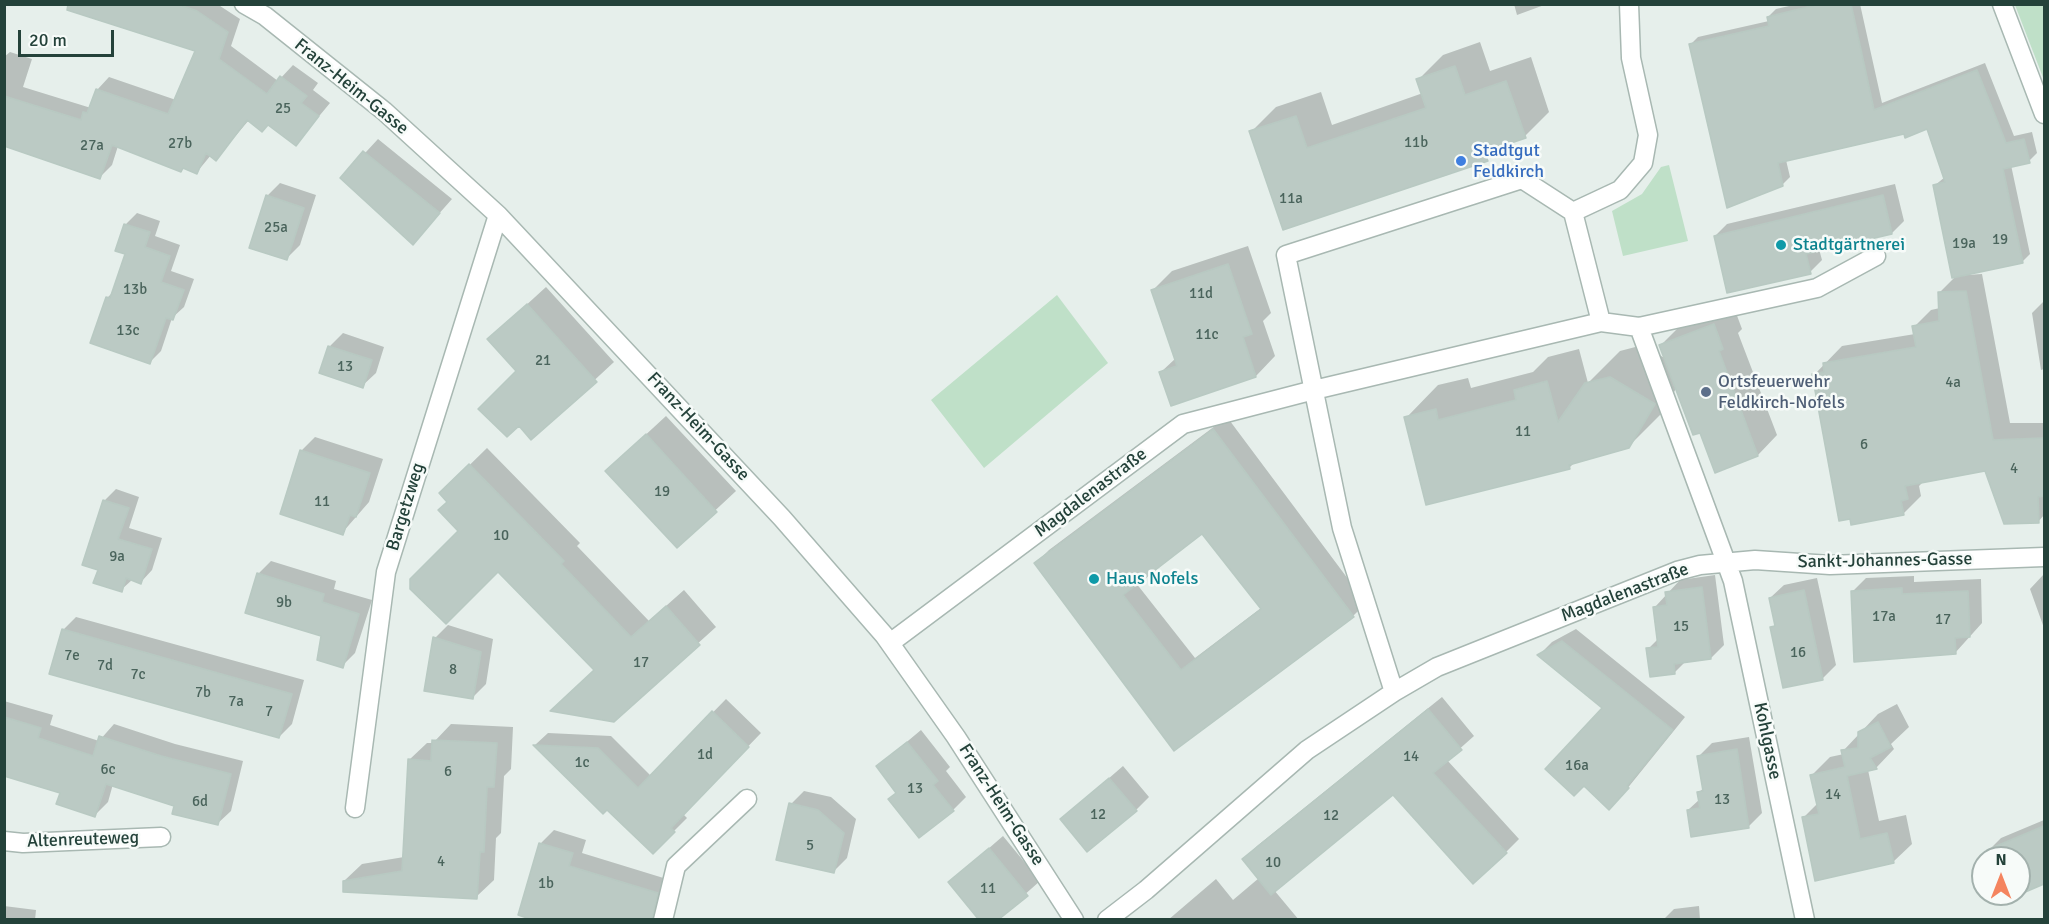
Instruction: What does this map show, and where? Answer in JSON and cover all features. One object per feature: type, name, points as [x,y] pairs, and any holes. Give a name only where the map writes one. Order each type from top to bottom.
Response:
[{"type":"street","name":"Franz-Heim-Gasse","points":[[244,4],[265,16],[384,111],[498,215],[782,518],[890,643],[956,737],[1074,920]]},
{"type":"street","points":[[1573,212],[1620,190],[1643,163],[1648,135],[1631,58],[1629,4]]},
{"type":"street","points":[[2002,4],[2044,114]]},
{"type":"street","points":[[1394,692],[1342,528],[1286,255],[1522,179],[1573,212],[1601,322]]},
{"type":"street","name":"Bargetzweg","points":[[355,808],[386,572],[498,215]]},
{"type":"street","name":"Magdalenastraße","points":[[890,643],[1183,424],[1314,390],[1601,322],[1639,327],[1817,288],[1876,256]]},
{"type":"street","points":[[1639,327],[1726,563]]},
{"type":"street","name":"Sankt-Johannes-Gasse","points":[[1726,563],[1755,560],[1830,565],[2044,556]]},
{"type":"street","name":"Magdalenastraße","points":[[1107,920],[1146,890],[1307,750],[1394,692],[1437,667],[1677,571],[1700,565],[1726,563]]},
{"type":"street","name":"Kohlgasse","points":[[1726,563],[1733,581],[1805,920]]},
{"type":"street","points":[[663,920],[676,866],[747,799]]},
{"type":"street","name":"Altenreuteweg","points":[[4,841],[23,843],[161,837]]},
{"type":"green space","points":[[2015,5],[2044,5],[2044,80]]},
{"type":"green space","points":[[1669,165],[1688,241],[1623,256],[1612,211],[1642,194],[1661,167]]},
{"type":"green space","points":[[1057,295],[1108,363],[984,468],[931,400]]},
{"type":"building","points":[[68,4],[177,4],[197,11],[228,32],[219,59],[267,94],[280,76],[307,96],[301,103],[319,116],[296,146],[268,125],[262,132],[247,120],[216,161],[206,153],[197,174],[183,168],[181,172],[112,145],[100,179],[4,146],[4,96],[81,120],[83,112],[87,113],[96,89],[168,114],[195,51],[67,10]]},
{"type":"building","points":[[1820,4],[1851,4],[1874,110],[1977,70],[2006,143],[2024,139],[2030,163],[2003,169],[2023,263],[1952,278],[1933,185],[1945,182],[1927,129],[1905,138],[1904,134],[1778,163],[1783,186],[1727,208],[1689,44],[1769,26],[1767,17]]},
{"type":"building","points":[[1455,66],[1465,95],[1506,81],[1526,138],[1484,152],[1488,161],[1283,230],[1249,131],[1296,116],[1307,148],[1426,108],[1416,79]]},
{"type":"building","points":[[363,151],[440,213],[413,245],[340,178]]},
{"type":"building","points":[[266,195],[304,208],[287,260],[249,248]]},
{"type":"building","name":"Stadtgärtnerei","points":[[1883,195],[1892,234],[1806,254],[1811,274],[1727,293],[1714,236]]},
{"type":"building","points":[[124,224],[150,232],[145,247],[170,256],[161,282],[184,290],[173,320],[166,318],[150,364],[90,343],[106,297],[110,298],[125,254],[115,251]]},
{"type":"building","points":[[1228,264],[1252,334],[1243,337],[1256,377],[1171,406],[1159,372],[1177,366],[1151,290]]},
{"type":"building","points":[[1966,291],[1993,440],[2044,438],[2044,496],[2038,497],[2039,523],[2004,524],[1985,471],[1905,486],[1908,499],[1901,501],[1904,515],[1851,525],[1850,519],[1839,521],[1812,374],[1824,372],[1823,363],[1916,347],[1912,326],[1939,321],[1938,292]]},
{"type":"building","points":[[527,304],[597,382],[531,440],[519,426],[507,437],[478,409],[516,371],[487,339]]},
{"type":"building","name":"Ortsfeuerwehr Feldkirch-Nofels","points":[[1714,324],[1723,349],[1719,351],[1758,456],[1715,473],[1700,433],[1693,435],[1659,345]]},
{"type":"building","points":[[328,346],[372,360],[363,388],[319,373]]},
{"type":"building","points":[[1610,377],[1655,404],[1629,448],[1569,465],[1570,469],[1426,505],[1404,417],[1436,409],[1438,420],[1516,400],[1514,390],[1547,381],[1558,422],[1585,383]]},
{"type":"building","name":"Haus Nofels","points":[[1213,429],[1354,617],[1174,751],[1034,563]],"holes":[[[1202,534],[1261,609],[1181,670],[1123,595]]]},
{"type":"building","points":[[646,434],[717,512],[677,548],[605,471]]},
{"type":"building","points":[[300,450],[370,473],[356,517],[350,515],[343,535],[280,514]]},
{"type":"building","points":[[469,464],[564,561],[561,564],[631,637],[666,606],[700,645],[614,722],[550,711],[594,670],[498,572],[446,624],[410,589],[410,579],[458,531],[438,510],[447,502],[439,493]]},
{"type":"building","points":[[103,500],[129,508],[118,539],[152,549],[141,584],[126,578],[122,592],[93,583],[98,570],[82,565]]},
{"type":"building","points":[[257,573],[324,594],[322,602],[359,614],[343,668],[317,660],[321,636],[245,613]]},
{"type":"building","points":[[1702,587],[1711,659],[1674,664],[1675,674],[1650,677],[1646,648],[1658,647],[1653,607],[1667,605],[1665,592]]},
{"type":"building","points":[[1902,588],[1902,594],[1968,591],[1970,637],[1955,638],[1956,654],[1854,662],[1851,591]]},
{"type":"building","points":[[1804,590],[1823,680],[1783,688],[1770,627],[1775,626],[1769,598]]},
{"type":"building","points":[[62,629],[292,694],[279,738],[49,674]]},
{"type":"building","points":[[433,637],[481,652],[473,699],[424,691]]},
{"type":"building","points":[[1562,641],[1673,730],[1627,786],[1629,788],[1609,810],[1584,786],[1574,796],[1545,769],[1602,708],[1537,655]]},
{"type":"building","points":[[1428,709],[1462,750],[1433,773],[1507,853],[1473,884],[1393,795],[1271,895],[1242,859]]},
{"type":"building","points":[[712,711],[749,747],[671,828],[675,832],[653,854],[607,810],[603,814],[533,745],[598,748],[638,788]]},
{"type":"building","points":[[4,717],[41,728],[38,738],[93,756],[99,736],[161,756],[231,774],[218,825],[172,814],[174,806],[106,784],[95,817],[56,804],[60,793],[4,776]]},
{"type":"building","points":[[1878,722],[1891,747],[1870,758],[1877,769],[1847,776],[1860,839],[1887,833],[1894,863],[1815,881],[1802,817],[1819,814],[1810,775],[1845,767],[1841,750],[1858,748],[1858,732]]},
{"type":"building","points":[[432,740],[497,743],[494,787],[487,787],[484,852],[480,852],[477,899],[343,892],[343,881],[402,871],[408,759],[431,761]]},
{"type":"building","points":[[907,742],[938,781],[933,785],[954,811],[919,838],[888,799],[896,793],[876,766]]},
{"type":"building","points":[[1737,749],[1749,828],[1691,837],[1687,810],[1700,808],[1697,792],[1703,791],[1697,756]]},
{"type":"building","points":[[1109,778],[1137,811],[1087,852],[1060,819]]},
{"type":"building","points":[[789,803],[818,810],[844,833],[834,873],[776,860]]},
{"type":"building","points":[[2044,826],[2044,884],[2031,890],[2031,846],[1996,846]]},
{"type":"building","points":[[539,843],[573,853],[569,866],[658,893],[652,920],[533,920],[518,915]]},
{"type":"building","points":[[989,848],[1028,896],[998,920],[979,920],[948,882]]},
{"type":"place","name":"Stadtgut Feldkirch","points":[[1461,161]]},
{"type":"place","name":"Stadtgärtnerei","points":[[1781,245]]},
{"type":"place","name":"Ortsfeuerwehr Feldkirch-Nofels","points":[[1706,392]]},
{"type":"place","name":"Haus Nofels","points":[[1094,579]]}]
